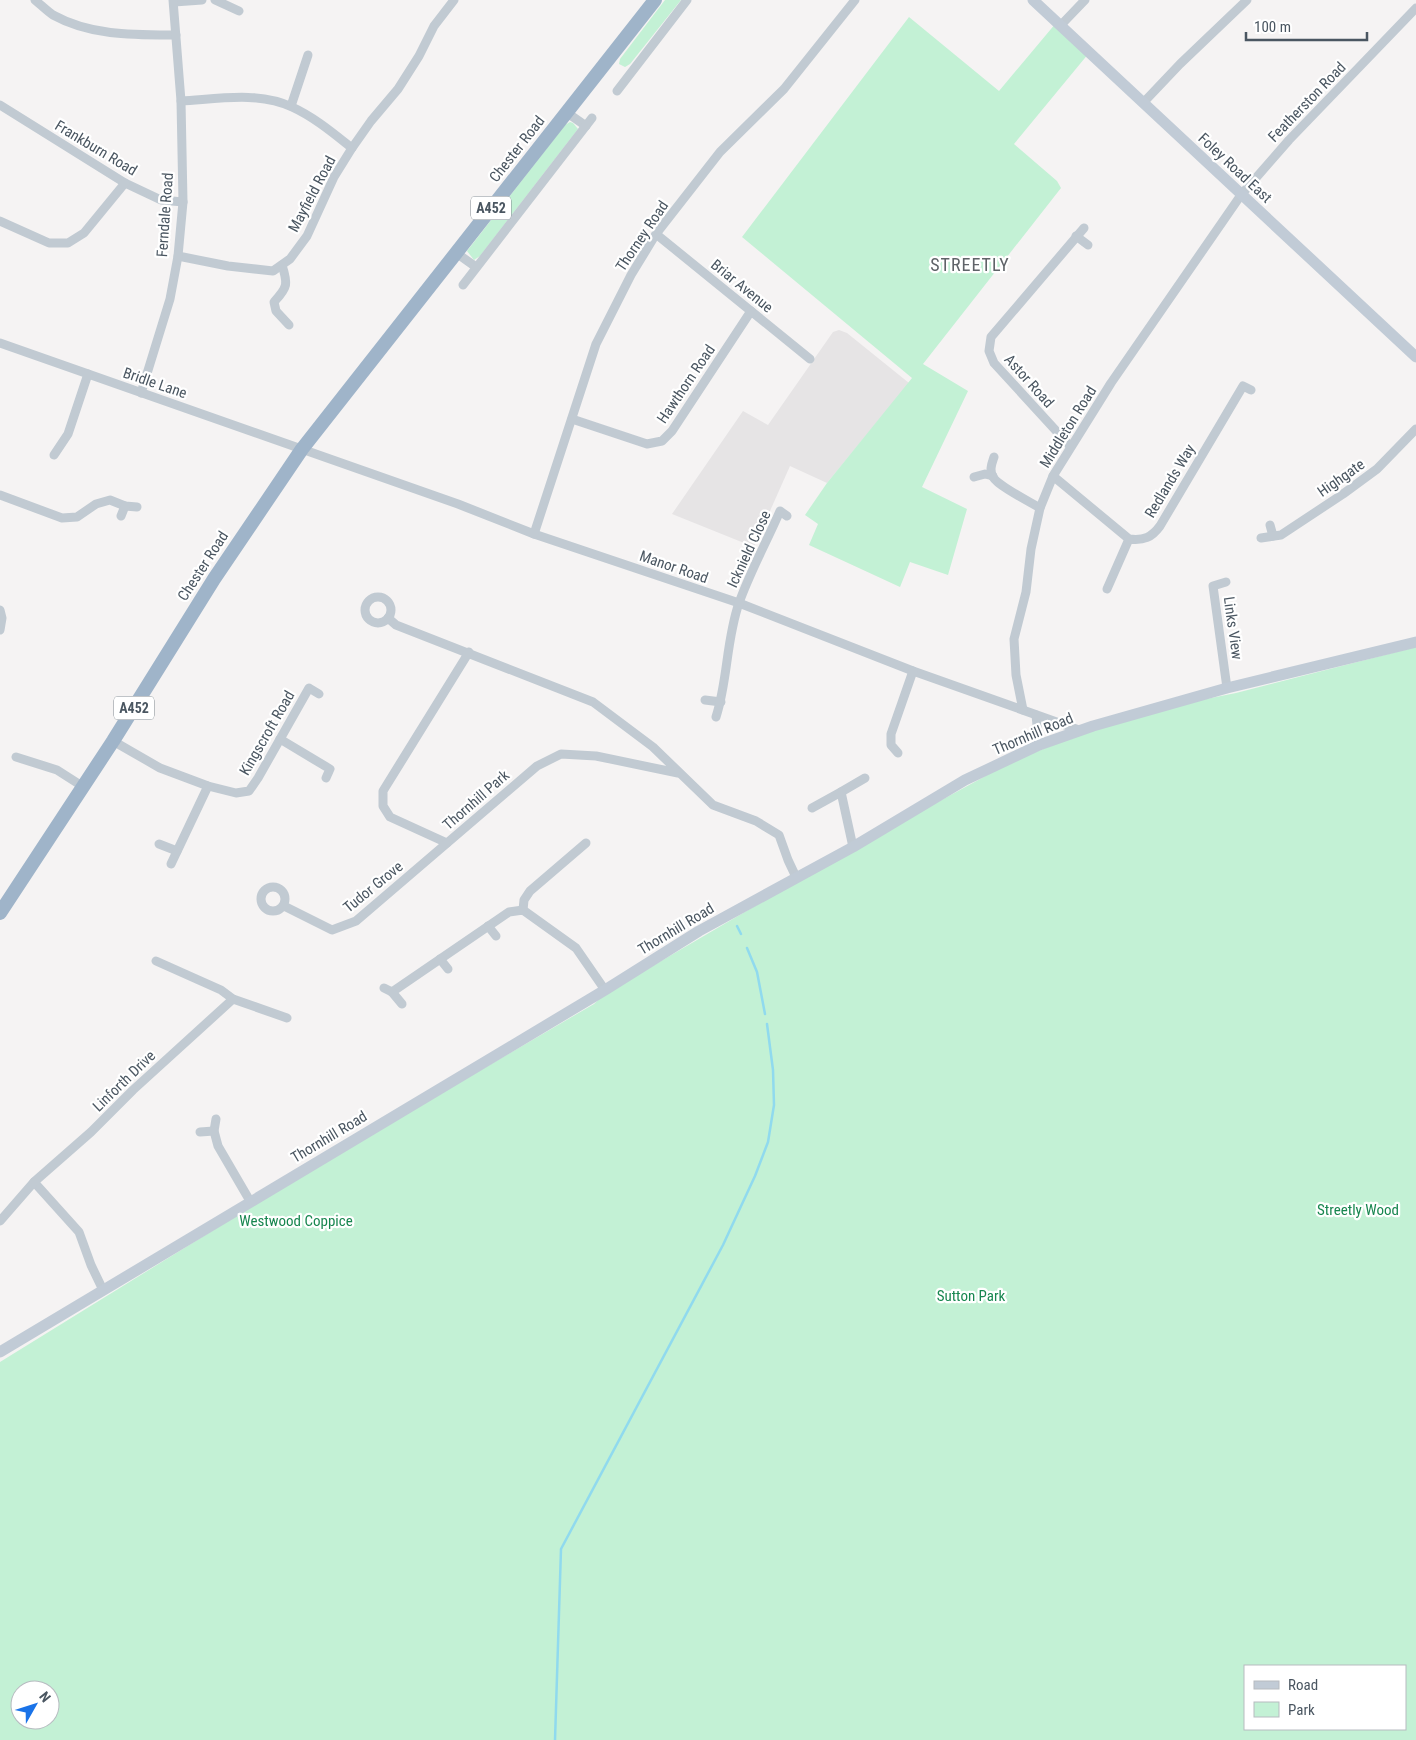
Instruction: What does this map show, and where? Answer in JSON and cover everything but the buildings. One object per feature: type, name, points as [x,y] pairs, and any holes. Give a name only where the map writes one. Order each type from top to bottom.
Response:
[{"type":"highway","name":"Chester Road","points":[[0,913],[113,741],[214,579],[302,449],[655,0]]},
{"type":"main road","name":"Foley Road East","points":[[1033,0],[1416,357]]},
{"type":"main road","name":"Thornhill Road","points":[[0,1352],[699,932],[853,847],[965,780],[1039,745],[1079,730],[1227,688],[1416,642]]},
{"type":"street","points":[[35,0],[52,14],[73,24],[96,31],[176,35]]},
{"type":"street","points":[[174,1],[202,0]]},
{"type":"street","points":[[215,0],[239,11]]},
{"type":"street","points":[[352,148],[371,121],[398,89],[434,26],[454,0]]},
{"type":"street","points":[[617,91],[624,74],[687,0]]},
{"type":"street","name":"Thorney Road","points":[[534,534],[596,344],[631,275],[656,234],[720,152],[784,89],[855,0]]},
{"type":"street","points":[[1061,25],[1085,0]]},
{"type":"street","points":[[1143,103],[1246,0]]},
{"type":"street","name":"Ferndale Road","points":[[141,393],[170,299],[178,256],[183,202],[181,101],[174,1]]},
{"type":"street","name":"Featherston Road","points":[[1241,195],[1289,140],[1416,8]]},
{"type":"street","points":[[290,106],[308,55]]},
{"type":"street","name":"Mayfield Road","points":[[181,101],[243,97],[267,100],[290,106],[316,120],[352,148],[334,177],[307,236],[290,259],[282,265]]},
{"type":"street","name":"Frankburn Road","points":[[0,105],[125,184],[162,200],[183,202]]},
{"type":"street","name":"Chester Road","points":[[566,112],[586,126]]},
{"type":"street","points":[[463,285],[592,118]]},
{"type":"street","points":[[0,221],[49,243],[68,243],[84,233],[125,184]]},
{"type":"street","name":"Middleton Road","points":[[1022,710],[1016,675],[1014,640],[1026,592],[1031,549],[1040,508],[1053,476],[1111,383],[1241,195]]},
{"type":"street","name":"Astor Road","points":[[1070,446],[994,364],[989,351],[991,336],[1084,228]]},
{"type":"street","name":"Briar Avenue","points":[[656,234],[810,359]]},
{"type":"street","points":[[1076,236],[1088,245]]},
{"type":"street","points":[[455,252],[476,268]]},
{"type":"street","points":[[178,256],[228,266],[273,270],[282,265],[287,280],[282,293],[274,302],[276,311],[289,325]]},
{"type":"street","name":"Hawthorn Road","points":[[572,418],[647,444],[662,441],[672,431],[751,311]]},
{"type":"street","name":"Bridle Lane","points":[[0,343],[302,449]]},
{"type":"street","points":[[54,456],[68,434],[88,374]]},
{"type":"street","name":"Redlands Way","points":[[1129,539],[1147,538],[1154,534],[1160,526],[1243,386]]},
{"type":"street","name":"Highgate","points":[[1261,538],[1281,535],[1377,469],[1416,429]]},
{"type":"street","name":"Manor Road","points":[[302,449],[458,504],[534,534],[739,604],[913,671],[1079,730]]},
{"type":"street","points":[[992,476],[991,466],[994,457]]},
{"type":"street","points":[[974,477],[985,474],[992,476],[1004,486],[1040,508]]},
{"type":"street","points":[[1053,476],[1129,539],[1107,589]]},
{"type":"street","points":[[0,495],[62,518],[77,517],[96,504],[110,500],[124,506],[137,508]]},
{"type":"street","points":[[121,516],[124,506]]},
{"type":"street","name":"Icknield Close","points":[[739,604],[780,511],[787,516]]},
{"type":"street","points":[[1270,525],[1273,536]]},
{"type":"street","name":"Links View","points":[[1226,582],[1213,586],[1227,688]]},
{"type":"street","points":[[716,717],[721,702],[727,651],[739,604]]},
{"type":"street","points":[[0,610],[2,618],[0,630]]},
{"type":"street","points":[[388,618],[396,625],[593,702],[653,747],[713,805],[756,821],[780,835],[796,877]]},
{"type":"street","name":"Thornhill Park","points":[[469,652],[383,792],[383,806],[390,817],[447,843],[537,766],[561,754],[596,756],[679,773]]},
{"type":"street","points":[[898,752],[891,745],[890,734],[913,671]]},
{"type":"street","name":"Kingscroft Road","points":[[113,741],[160,768],[208,786],[236,793],[249,791],[309,688],[319,694]]},
{"type":"street","points":[[705,700],[721,702]]},
{"type":"street","points":[[1036,715],[1039,745]]},
{"type":"street","points":[[280,739],[330,769],[326,778]]},
{"type":"street","points":[[16,757],[57,770],[82,786]]},
{"type":"street","points":[[812,808],[866,778]]},
{"type":"street","points":[[170,864],[208,786]]},
{"type":"street","points":[[841,792],[853,847]]},
{"type":"street","name":"Tudor Grove","points":[[284,906],[332,930],[343,927],[356,921],[447,843]]},
{"type":"street","points":[[523,910],[524,900],[530,891],[568,866],[586,843]]},
{"type":"street","points":[[159,844],[177,851]]},
{"type":"street","points":[[402,1004],[388,990],[440,959],[509,912],[523,910],[576,948],[605,990]]},
{"type":"street","points":[[488,926],[496,936]]},
{"type":"street","points":[[440,959],[448,969]]},
{"type":"street","points":[[156,961],[162,969],[221,990],[233,999],[274,1018],[287,1018]]},
{"type":"street","name":"Linforth Drive","points":[[0,1221],[34,1182],[91,1132],[133,1090],[233,999]]},
{"type":"street","points":[[216,1119],[214,1131],[218,1146],[250,1201]]},
{"type":"street","points":[[200,1132],[214,1131]]},
{"type":"street","points":[[34,1182],[79,1232],[90,1265],[104,1290]]},
{"type":"shaded area","points":[[839,330],[847,333],[909,383],[827,483],[790,466],[754,547],[672,514],[743,411],[768,425],[833,332]]},
{"type":"green space","points":[[665,0],[681,0],[630,64],[625,67],[619,64],[620,59]]},
{"type":"green space","points":[[909,17],[999,91],[1056,23],[1089,53],[1014,144],[1057,181],[1061,188],[923,364],[968,391],[922,487],[967,509],[948,575],[910,562],[900,587],[809,545],[818,524],[805,515],[827,483],[912,378],[742,237]]},
{"type":"green space","points":[[570,122],[578,129],[480,256],[474,260],[467,251],[565,125]]},
{"type":"green space","name":"Sutton Park","points":[[1416,647],[1416,1740],[0,1740],[0,1362],[330,1158],[594,1004],[603,995],[859,845],[1015,760],[1087,732],[1171,706],[1236,693]]},
{"type":"waterway","points":[[737,926],[741,934]]},
{"type":"waterway","points":[[747,948],[757,972],[765,1014]]},
{"type":"waterway","points":[[555,1740],[561,1549],[723,1245],[755,1176],[768,1142],[774,1105],[773,1070],[767,1024]]},
{"type":"district","name":"STREETLY","points":[[970,264]]},
{"type":"park label","name":"Streetly Wood","points":[[1358,1210]]},
{"type":"park label","name":"Westwood Coppice","points":[[296,1221]]}]
